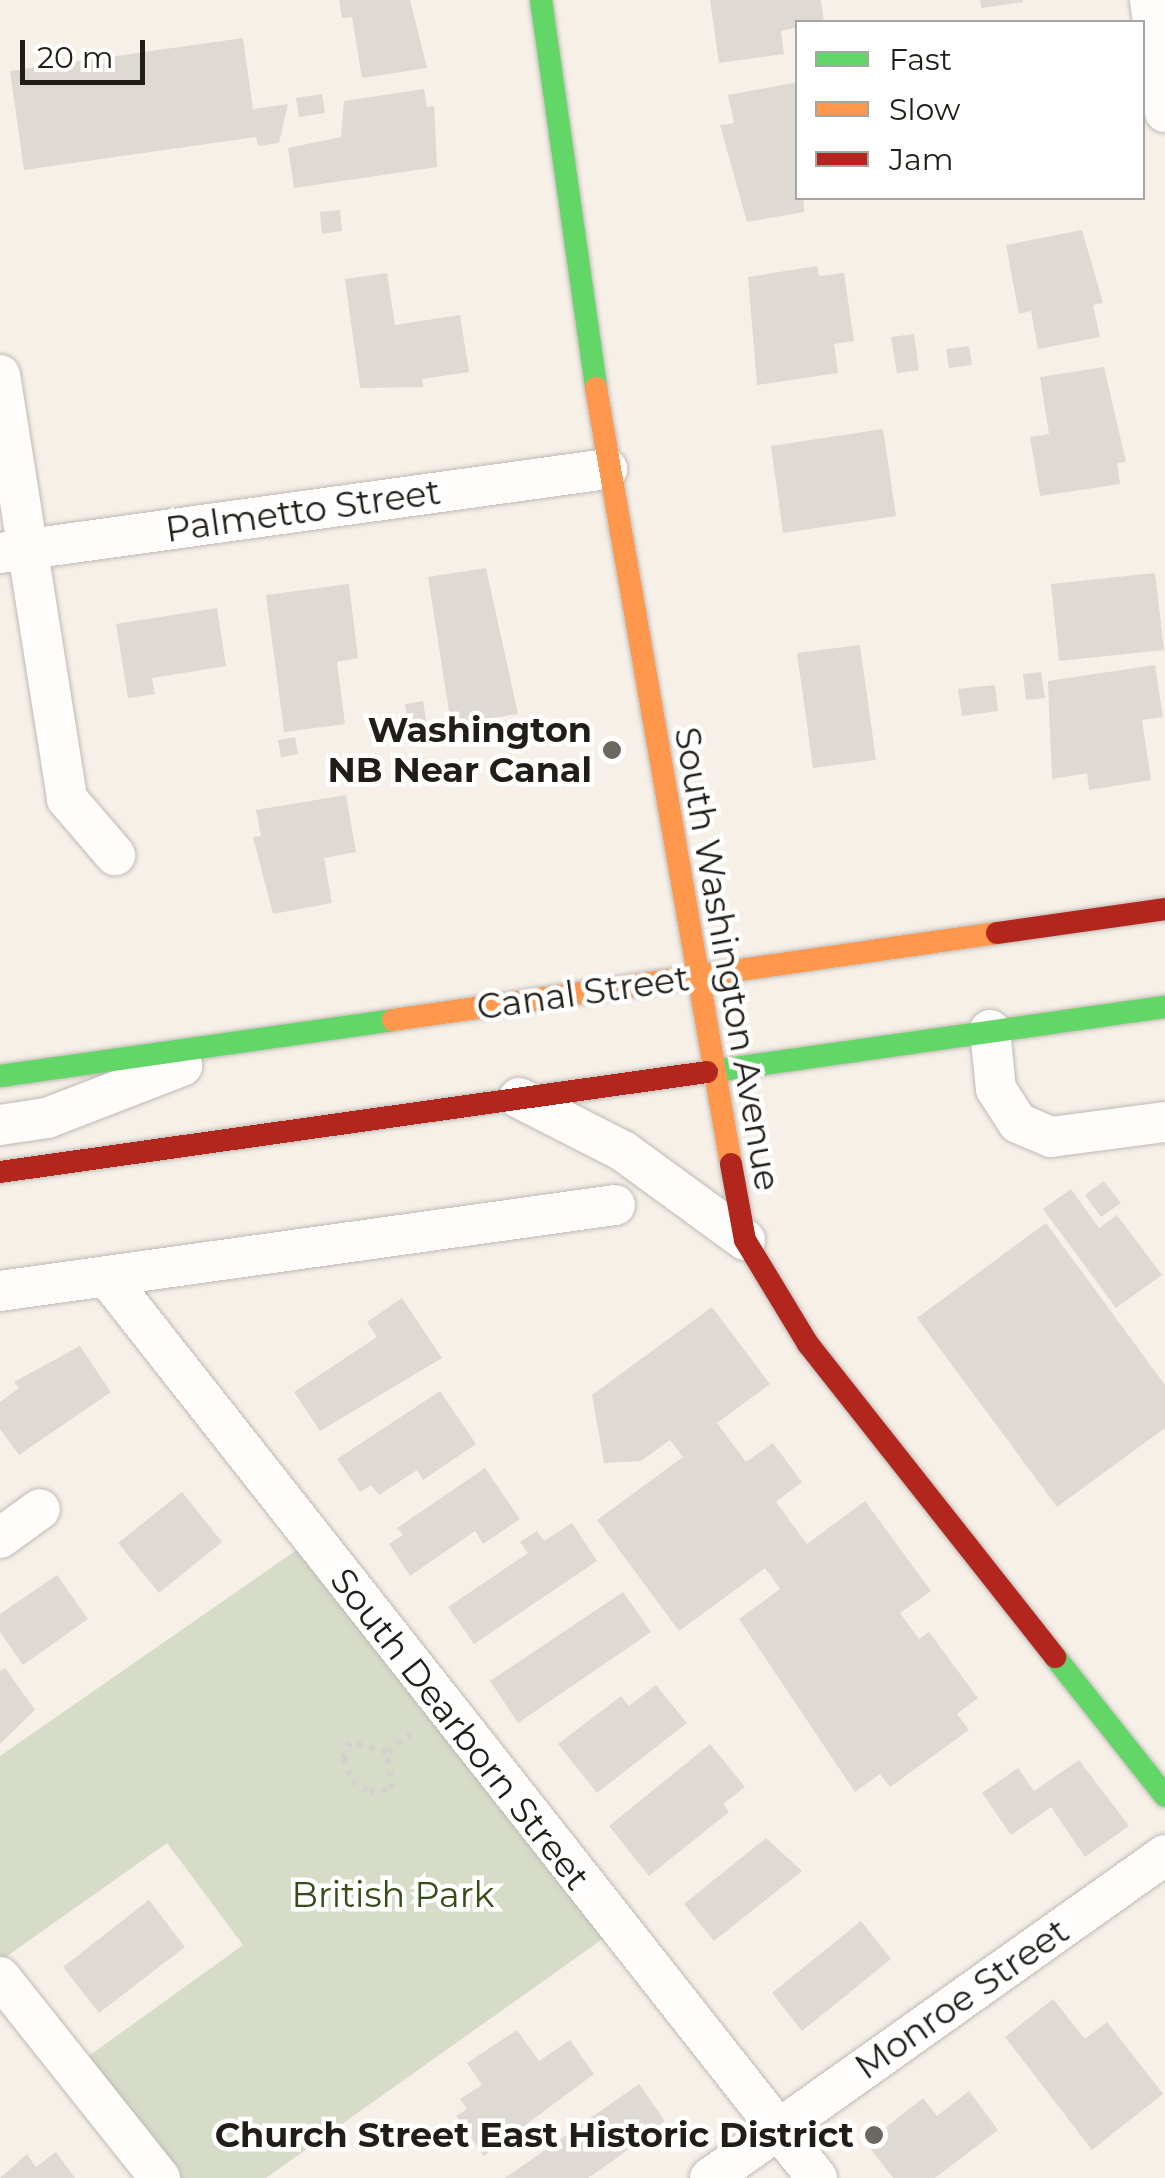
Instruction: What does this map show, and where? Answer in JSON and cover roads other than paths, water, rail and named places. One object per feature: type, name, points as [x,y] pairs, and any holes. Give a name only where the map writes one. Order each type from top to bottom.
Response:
[{"type":"main road","name":"South Washington Avenue","points":[[541,0],[607,469],[710,1070],[744,1240],[808,1344],[1165,1796]]},
{"type":"main road","name":"Canal Street","points":[[0,1076],[1165,909]]},
{"type":"main road","points":[[0,1172],[1165,1007]]},
{"type":"street","points":[[1150,0],[1165,112]]},
{"type":"street","points":[[0,375],[13,552],[67,799],[115,855]]},
{"type":"street","name":"Palmetto Street","points":[[13,552],[607,469]]},
{"type":"street","points":[[990,1030],[996,1089],[1018,1123],[1051,1137],[1165,1122]]},
{"type":"street","points":[[0,1126],[47,1118],[246,1041]]},
{"type":"street","points":[[520,1098],[623,1151],[744,1240]]},
{"type":"street","points":[[0,1291],[615,1205]]},
{"type":"street","name":"South Dearborn Street","points":[[107,1276],[817,2178]]},
{"type":"street","points":[[0,1538],[40,1509]]},
{"type":"street","name":"Monroe Street","points":[[710,2178],[1165,1855]]},
{"type":"street","points":[[0,1977],[160,2178]]},
{"type":"place","name":"Washington NB Near Canal","points":[[612,750]]},
{"type":"place","name":"Church Street East Historic District","points":[[874,2135]]},
{"type":"park label","name":"British Park","points":[[393,1895]]}]
